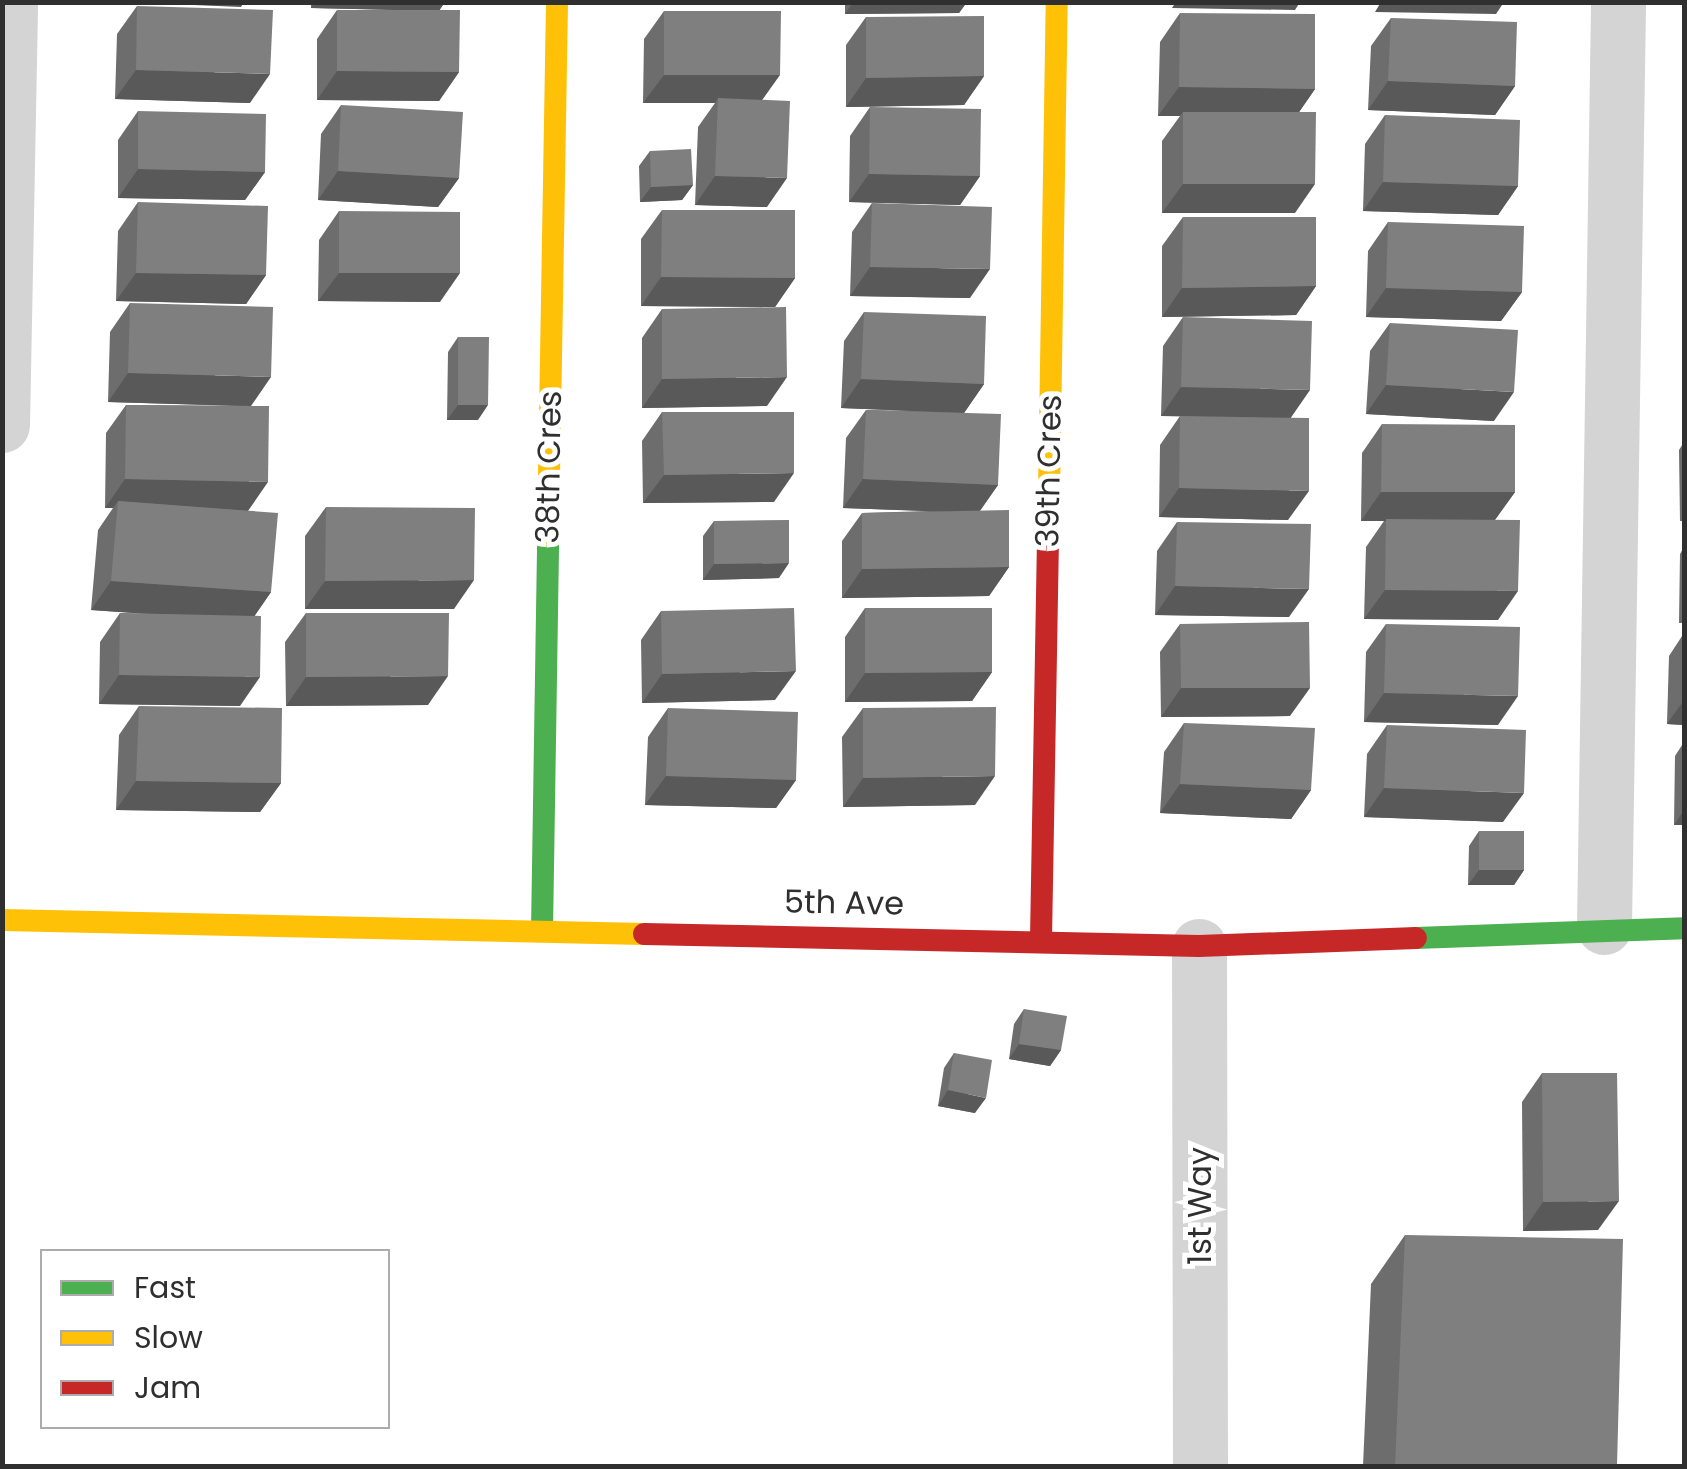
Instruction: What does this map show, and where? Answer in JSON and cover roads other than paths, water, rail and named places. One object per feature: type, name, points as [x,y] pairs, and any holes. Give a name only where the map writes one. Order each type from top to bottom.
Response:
[{"type":"street","points":[[2,424],[10,2]]},
{"type":"street","name":"38th Cres","points":[[542,931],[557,2]]},
{"type":"street","name":"39th Cres","points":[[1041,939],[1057,2]]},
{"type":"street","points":[[1604,927],[1618,2]]},
{"type":"street","name":"5th Ave","points":[[2,920],[1041,939],[1199,946],[1604,927],[1684,928]]},
{"type":"street","name":"1st Way","points":[[1199,946],[1200,1466]]}]
